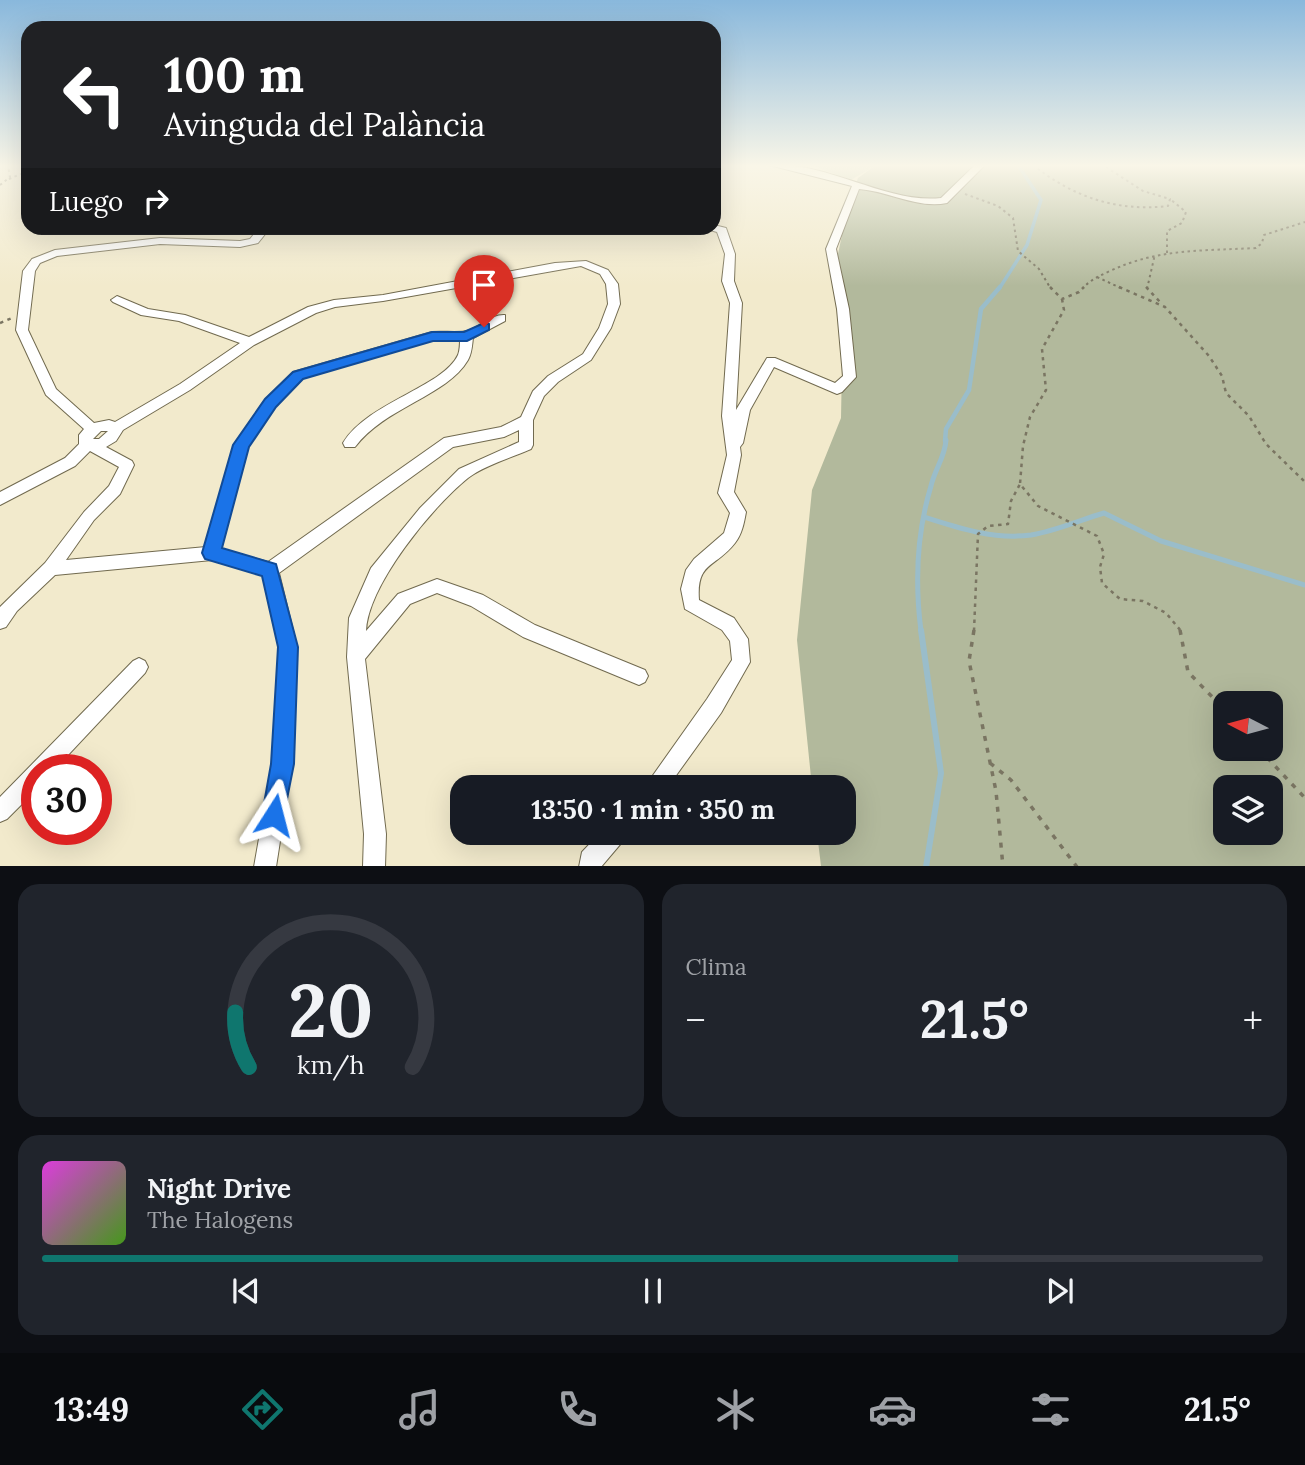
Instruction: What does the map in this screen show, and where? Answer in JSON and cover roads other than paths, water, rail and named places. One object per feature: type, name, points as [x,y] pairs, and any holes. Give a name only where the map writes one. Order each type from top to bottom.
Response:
[{"type":"street","points":[[664,775],[714,706],[741,662],[740,639],[728,624],[691,604],[688,586],[699,561],[731,537],[738,512],[726,493],[743,410],[771,361],[836,389],[850,377],[841,296],[831,249],[848,205]]},
{"type":"street","points":[[721,230],[728,243],[729,281],[737,303],[729,416],[734,455]]},
{"type":"street","points":[[259,235],[254,241],[240,244],[160,241],[55,253],[36,261],[29,271],[22,330],[51,392],[95,445],[108,440],[116,432],[115,428],[185,387],[250,342],[312,310],[334,304],[582,263],[604,272],[612,284],[614,304],[605,328],[587,357],[553,379],[538,394],[526,420],[526,445],[464,473],[425,512],[377,572],[358,618],[356,657],[375,834],[374,866]]},
{"type":"street","points":[[117,300],[145,312],[180,318],[250,342]]},
{"type":"street","points":[[212,553],[241,445],[270,403],[298,375],[432,336],[467,336],[501,318]]},
{"type":"street","points":[[350,443],[354,435],[388,409],[454,369],[464,356],[467,336]]},
{"type":"street","points":[[270,570],[449,442],[504,432],[526,420]]},
{"type":"street","points":[[0,499],[70,462],[90,437]]},
{"type":"street","points":[[0,621],[11,606],[51,568],[89,516],[115,490],[127,465],[90,437]]},
{"type":"street","points":[[51,568],[212,553],[270,570]]},
{"type":"street","points":[[265,866],[282,764],[288,647],[270,570]]},
{"type":"street","points":[[356,657],[404,599],[437,586],[477,600],[529,631],[639,676]]},
{"type":"street","points":[[55,754],[139,667]]},
{"type":"street","points":[[0,812],[21,790]]},
{"type":"street","points":[[590,866],[590,859],[603,845]]},
{"type":"waterway","points":[[999,289],[1027,245],[1039,205]]},
{"type":"waterway","points":[[945,441],[946,429],[969,390],[981,309],[1000,287]]},
{"type":"waterway","points":[[921,631],[918,595],[920,540],[926,504],[946,440]]},
{"type":"waterway","points":[[924,517],[976,532],[1017,536],[1050,531],[1104,513],[1161,541],[1305,585]]},
{"type":"waterway","points":[[921,630],[941,773],[926,866]]}]
